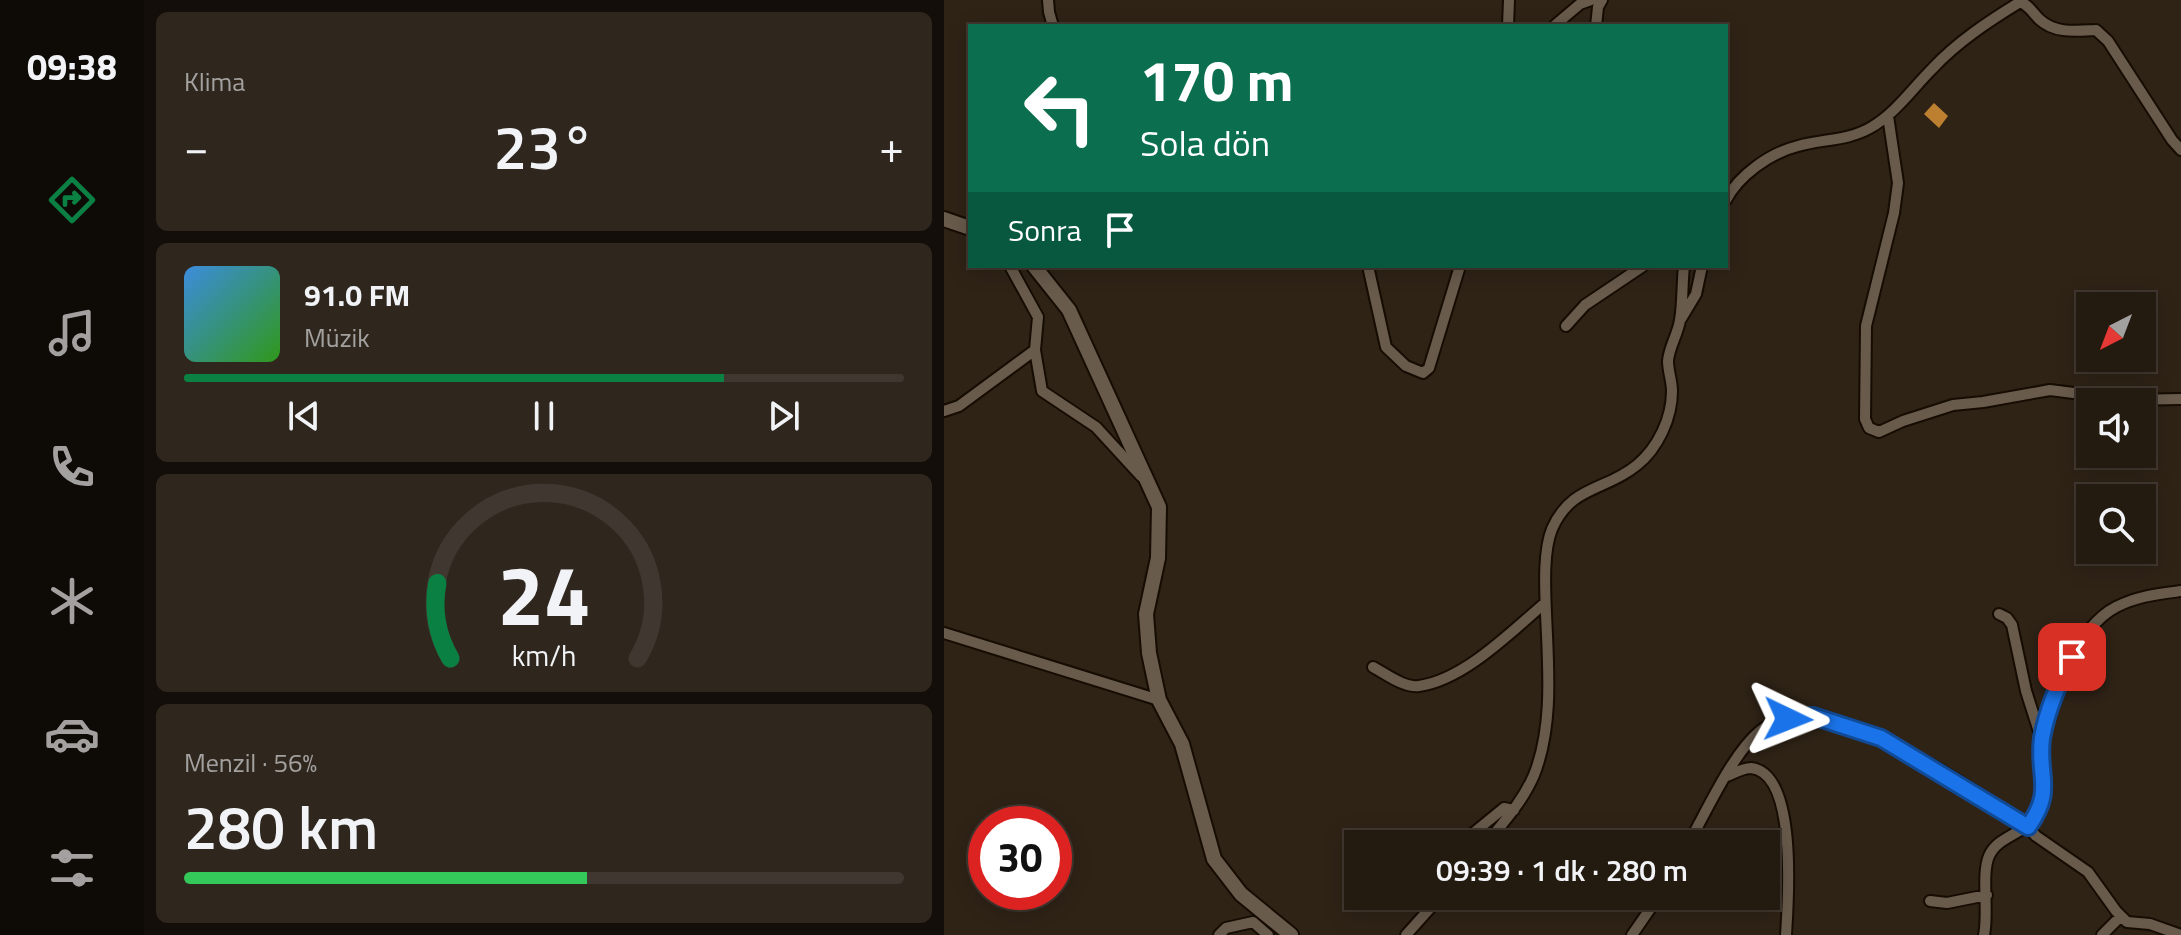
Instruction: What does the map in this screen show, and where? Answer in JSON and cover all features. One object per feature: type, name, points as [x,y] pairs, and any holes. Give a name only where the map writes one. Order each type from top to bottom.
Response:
[{"type":"street","points":[[1048,0],[1053,24]]},
{"type":"street","points":[[1508,24],[1509,0]]},
{"type":"street","points":[[1556,24],[1580,4],[1591,0]]},
{"type":"street","points":[[1596,24],[1602,0]]},
{"type":"street","points":[[1728,196],[1734,185],[1765,161],[1797,146],[1838,140],[1868,130],[1888,116],[1934,66],[1988,21],[2021,1],[2051,27],[2065,31],[2096,30],[2108,41],[2181,150]]},
{"type":"street","points":[[1888,116],[1898,183],[1894,213],[1866,326],[1865,419],[1869,428],[1879,432],[1953,405],[2050,390],[2128,400],[2181,399]]},
{"type":"street","points":[[944,219],[968,227]]},
{"type":"street","points":[[1011,268],[1038,317],[1035,350],[1042,391],[1096,427],[1145,480]]},
{"type":"street","points":[[1036,268],[1069,310],[1159,507],[1158,558],[1146,614],[1149,653],[1159,700],[1182,744],[1214,859],[1241,894],[1287,933]]},
{"type":"street","points":[[1368,268],[1386,347],[1406,366],[1423,373],[1429,368],[1459,268]]},
{"type":"street","points":[[1566,326],[1585,305],[1640,268]]},
{"type":"street","points":[[1498,830],[1514,810],[1534,775],[1545,728],[1548,674],[1544,577],[1552,530],[1568,504],[1584,492],[1611,482],[1638,465],[1658,442],[1669,415],[1672,390],[1668,359],[1680,319],[1684,268]]},
{"type":"street","points":[[1680,319],[1696,294],[1702,268]]},
{"type":"street","points":[[944,411],[959,406],[1035,350]]},
{"type":"street","points":[[2042,740],[2053,695],[2082,637],[2113,608],[2143,595],[2181,591]]},
{"type":"street","points":[[1373,667],[1417,687],[1477,662],[1545,603]]},
{"type":"street","points":[[1984,935],[1987,859],[1995,847],[2028,827],[2039,813],[2045,788],[2042,740],[2026,691],[2012,625],[1999,614]]},
{"type":"street","points":[[944,633],[1159,700]]},
{"type":"street","points":[[1696,830],[1744,746],[1763,728],[1788,719],[1813,716],[1881,738],[2028,827],[2088,872],[2127,922],[2150,924],[2181,935]]},
{"type":"street","points":[[1727,776],[1748,768],[1762,772],[1771,781],[1782,808],[1790,873],[1786,935]]},
{"type":"street","points":[[1477,830],[1504,808],[1514,810]]},
{"type":"street","points":[[1930,901],[1947,903],[1987,895]]},
{"type":"street","points":[[1406,935],[1428,910]]},
{"type":"street","points":[[1632,935],[1649,910]]},
{"type":"street","points":[[2102,935],[2121,916]]},
{"type":"street","points":[[1219,935],[1226,928],[1253,922],[1268,935]]},
{"type":"building","points":[[1934,103],[1948,116],[1939,128],[1924,114]]},
{"type":"route","points":[[1788,719],[1813,716],[1881,738],[2028,827],[2039,813],[2045,788],[2042,740],[2053,695],[2072,657]]}]
